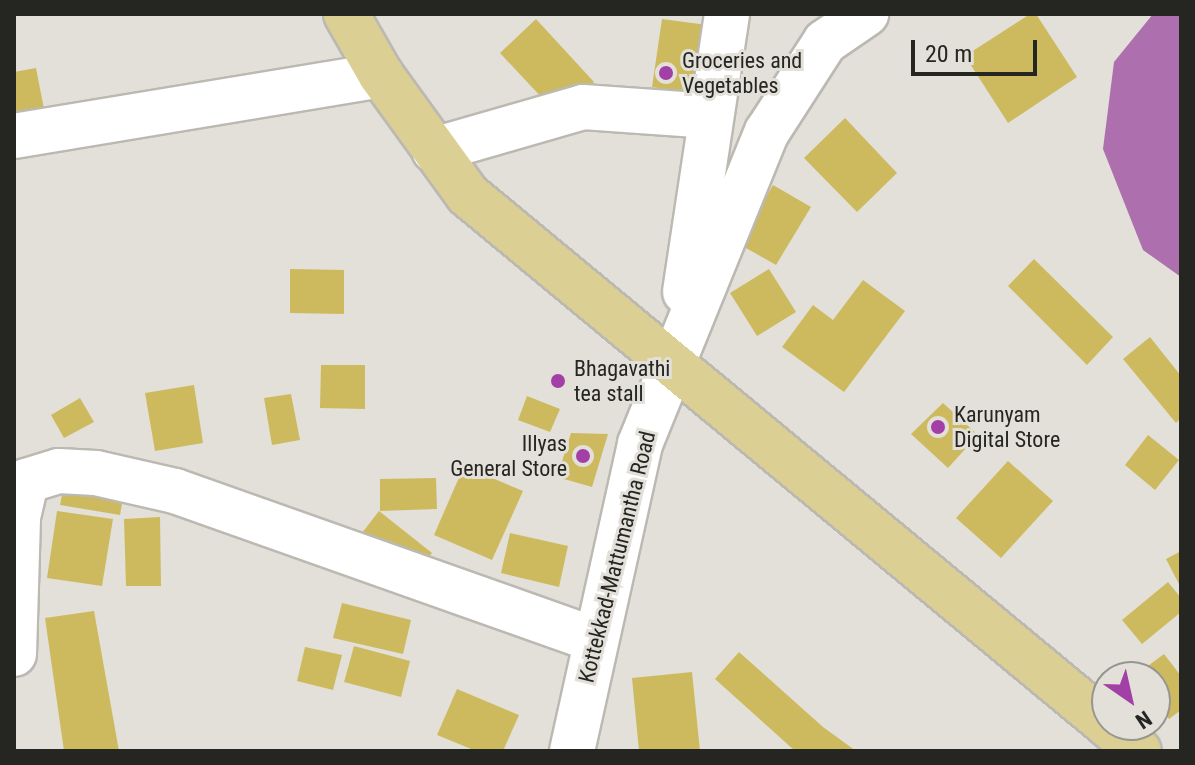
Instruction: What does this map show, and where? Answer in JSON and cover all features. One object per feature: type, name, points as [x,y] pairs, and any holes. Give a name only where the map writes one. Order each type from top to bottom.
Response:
[{"type":"main road","points":[[346,14],[381,75],[468,195],[1091,712]]},
{"type":"street","points":[[674,366],[727,14]]},
{"type":"street","points":[[674,366],[767,132],[825,42],[866,14]]},
{"type":"street","points":[[14,136],[381,75]]},
{"type":"street","points":[[434,150],[583,107],[711,116]]},
{"type":"street","name":"Kottekkad-Mattumantha Road","points":[[572,751],[594,639],[640,444],[674,366]]},
{"type":"street","points":[[14,654],[18,517],[26,481],[59,471],[96,473],[175,491],[594,639]]},
{"type":"shaded area","points":[[1153,14],[1181,14],[1181,277],[1143,250],[1103,149],[1114,62]]},
{"type":"building","points":[[1030,14],[1036,14],[1077,77],[1008,123],[965,56]]},
{"type":"building","points":[[536,19],[594,82],[558,115],[500,53]]},
{"type":"building","points":[[662,19],[707,25],[695,94],[652,87]]},
{"type":"building","points":[[36,68],[44,109],[14,115],[14,72]]},
{"type":"building","points":[[845,118],[897,173],[857,212],[804,158]]},
{"type":"building","points":[[773,185],[811,207],[776,265],[739,244]]},
{"type":"building","points":[[1034,259],[1113,337],[1087,365],[1008,286]]},
{"type":"building","points":[[290,269],[344,270],[344,314],[290,313]]},
{"type":"building","points":[[769,269],[796,312],[757,336],[730,293]]},
{"type":"building","points":[[863,280],[905,311],[844,392],[782,347],[813,305],[833,320]]},
{"type":"building","points":[[1150,337],[1181,376],[1181,418],[1176,423],[1123,359]]},
{"type":"building","points":[[321,365],[365,365],[365,409],[320,408]]},
{"type":"building","points":[[194,385],[203,443],[155,451],[145,393]]},
{"type":"building","points":[[291,394],[300,440],[272,445],[264,398]]},
{"type":"building","points":[[527,396],[560,409],[550,432],[518,420]]},
{"type":"building","points":[[80,398],[94,422],[64,438],[51,415]]},
{"type":"building","points":[[943,403],[978,435],[948,468],[911,434]]},
{"type":"building","name":"Illyas General Store","points":[[571,433],[608,434],[592,487],[557,477]]},
{"type":"building","points":[[1148,435],[1179,460],[1155,490],[1125,465]]},
{"type":"building","points":[[1008,461],[1053,501],[1001,558],[956,518]]},
{"type":"building","points":[[464,466],[523,491],[492,560],[434,535]]},
{"type":"building","points":[[65,478],[125,487],[120,515],[60,505]]},
{"type":"building","points":[[436,478],[437,509],[380,511],[380,479]]},
{"type":"building","points":[[57,511],[113,519],[102,586],[47,578]]},
{"type":"building","points":[[379,511],[432,553],[414,575],[362,533]]},
{"type":"building","points":[[160,517],[161,586],[126,586],[124,519]]},
{"type":"building","points":[[510,533],[568,546],[559,587],[501,573]]},
{"type":"building","points":[[1181,551],[1181,588],[1166,559]]},
{"type":"building","points":[[1168,582],[1181,598],[1181,612],[1142,644],[1122,620]]},
{"type":"building","points":[[342,603],[411,620],[403,654],[333,638]]},
{"type":"building","points":[[94,611],[119,751],[64,751],[45,618]]},
{"type":"building","points":[[354,646],[410,661],[401,697],[344,682]]},
{"type":"building","points":[[305,647],[342,655],[333,690],[297,681]]},
{"type":"building","points":[[739,652],[823,727],[856,751],[795,751],[715,679]]},
{"type":"building","points":[[1164,654],[1169,661],[1155,661]]},
{"type":"building","points":[[1171,663],[1181,676],[1181,710],[1171,718]]},
{"type":"building","points":[[692,672],[700,751],[639,751],[632,678]]},
{"type":"building","points":[[457,689],[519,715],[503,751],[476,751],[437,735]]},
{"type":"place","name":"Groceries and Vegetables","points":[[666,73]]},
{"type":"place","name":"Bhagavathi tea stall","points":[[558,381]]},
{"type":"place","name":"Karunyam Digital Store","points":[[938,427]]},
{"type":"place","name":"Illyas General Store","points":[[583,456]]}]
